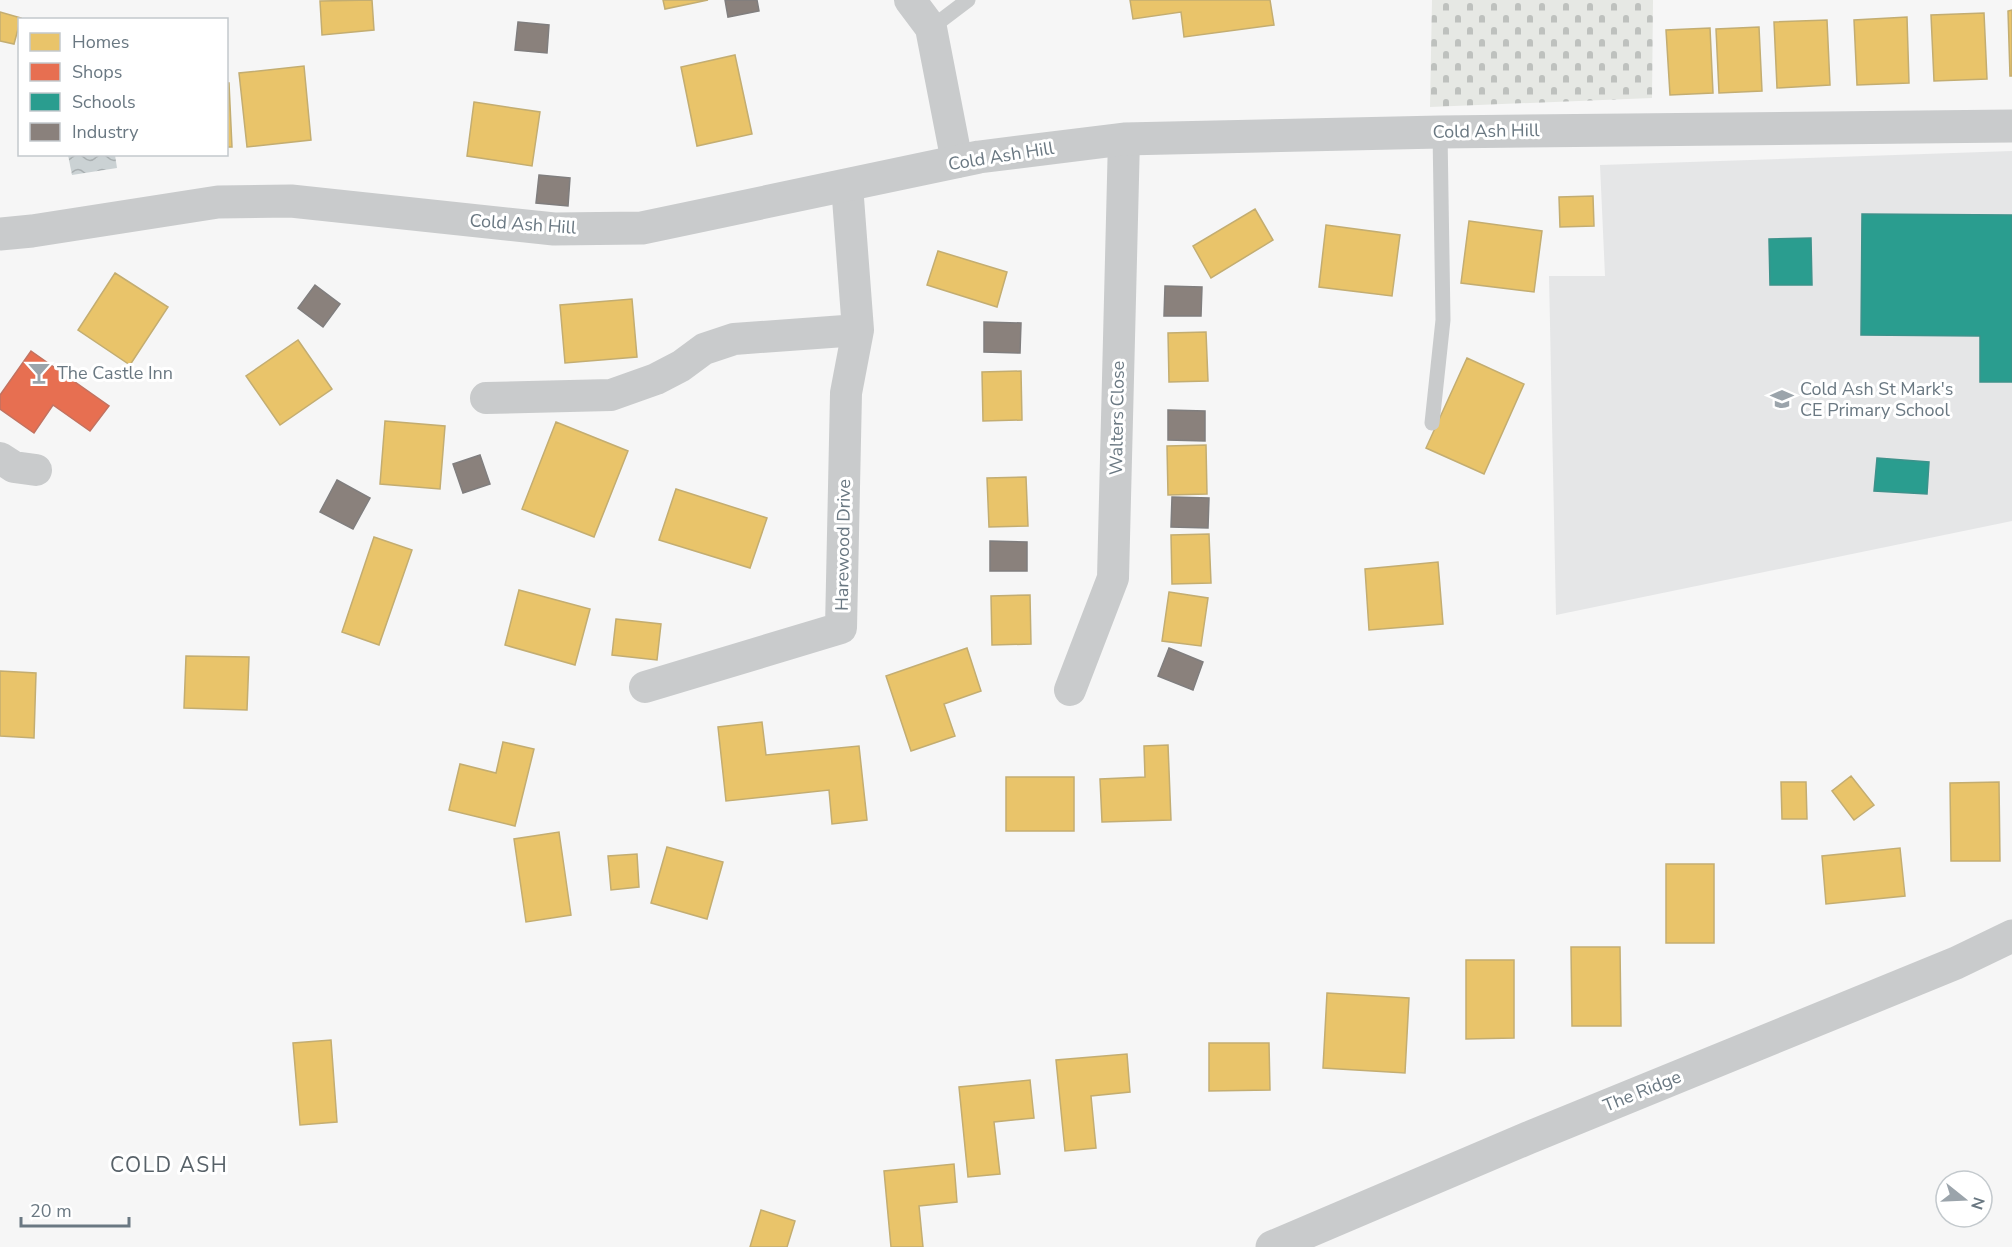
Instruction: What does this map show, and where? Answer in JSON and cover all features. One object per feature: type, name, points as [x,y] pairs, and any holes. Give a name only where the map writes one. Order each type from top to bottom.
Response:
[{"type":"street","points":[[910,0],[931,28],[957,162]]},
{"type":"street","name":"Cold Ash Hill","points":[[0,234],[218,202],[270,201],[291,201],[554,229],[642,228],[978,157],[1124,139],[1440,132],[2012,126]]},
{"type":"street","name":"Walters Close","points":[[1070,690],[1113,578],[1124,139]]},
{"type":"street","name":"Harewood Drive","points":[[645,687],[841,628],[846,393],[858,330],[847,185]]},
{"type":"street","points":[[486,398],[611,394],[656,379],[681,366],[704,349],[734,339],[858,330]]},
{"type":"street","points":[[0,458],[14,467],[36,470]]},
{"type":"street","name":"The Ridge","points":[[1272,1247],[1528,1138],[1956,963],[2012,936]]},
{"type":"lane","points":[[931,28],[968,0]]},
{"type":"lane","points":[[1432,423],[1443,320],[1440,132]]},
{"type":"shaded area","name":"Cold Ash St Mark's CE Primary School","points":[[2012,151],[2012,521],[1556,615],[1549,276],[1605,276],[1600,165]]},
{"type":"green space","points":[[1432,0],[1653,0],[1652,98],[1430,107]]},
{"type":"water","points":[[68,156],[115,156],[117,168],[72,175]]},
{"type":"building: Homes","points":[[372,0],[374,30],[322,35],[320,1]]},
{"type":"building: Homes","points":[[663,0],[708,0],[665,9]]},
{"type":"building: Homes","points":[[1130,0],[1270,0],[1274,25],[1184,37],[1181,12],[1133,19]]},
{"type":"building: Homes","points":[[2012,10],[2012,76],[2010,76],[2008,11]]},
{"type":"building: Homes","points":[[0,12],[21,18],[18,18],[14,44],[0,41]]},
{"type":"building: Homes","points":[[1984,13],[1987,79],[1934,81],[1931,15]]},
{"type":"building: Homes","points":[[1907,17],[1909,83],[1857,85],[1854,20]]},
{"type":"building: Homes","points":[[1827,20],[1830,85],[1777,88],[1774,22]]},
{"type":"building: Homes","points":[[1759,27],[1762,91],[1719,93],[1716,29]]},
{"type":"building: Homes","points":[[1710,28],[1713,93],[1670,95],[1666,30]]},
{"type":"building: Homes","points":[[735,55],[752,134],[697,146],[681,67]]},
{"type":"building: Homes","points":[[304,66],[311,140],[247,147],[239,73]]},
{"type":"building: Homes","points":[[228,83],[229,83],[232,147],[228,147]]},
{"type":"building: Homes","points":[[474,102],[540,112],[532,166],[467,156]]},
{"type":"building: Homes","points":[[1593,196],[1594,226],[1560,227],[1559,197]]},
{"type":"building: Homes","points":[[1255,209],[1273,240],[1211,278],[1193,246]]},
{"type":"building: Homes","points":[[1469,221],[1542,231],[1534,292],[1461,283]]},
{"type":"building: Homes","points":[[1326,225],[1400,235],[1392,296],[1319,287]]},
{"type":"building: Homes","points":[[938,251],[1007,272],[997,307],[927,285]]},
{"type":"building: Homes","points":[[115,273],[168,307],[130,365],[78,330]]},
{"type":"building: Homes","points":[[632,299],[637,357],[565,363],[560,305]]},
{"type":"building: Homes","points":[[1206,332],[1208,381],[1169,382],[1168,333]]},
{"type":"building: Homes","points":[[298,340],[332,389],[280,425],[246,376]]},
{"type":"building: Homes","points":[[1467,358],[1524,384],[1484,474],[1426,448]]},
{"type":"building: Homes","points":[[1021,371],[1022,420],[983,421],[982,372]]},
{"type":"building: Homes","points":[[385,421],[445,426],[440,489],[380,484]]},
{"type":"building: Homes","points":[[556,422],[628,451],[594,537],[522,509]]},
{"type":"building: Homes","points":[[1206,445],[1207,494],[1168,495],[1167,446]]},
{"type":"building: Homes","points":[[1026,477],[1028,526],[989,527],[987,478]]},
{"type":"building: Homes","points":[[676,489],[767,518],[750,568],[659,540]]},
{"type":"building: Homes","points":[[1209,534],[1211,583],[1172,584],[1171,535]]},
{"type":"building: Homes","points":[[374,537],[412,550],[379,645],[342,632]]},
{"type":"building: Homes","points":[[1438,562],[1443,624],[1369,630],[1365,569]]},
{"type":"building: Homes","points":[[519,590],[590,609],[575,665],[505,645]]},
{"type":"building: Homes","points":[[1169,592],[1208,598],[1201,646],[1162,641]]},
{"type":"building: Homes","points":[[1030,595],[1031,644],[992,645],[991,596]]},
{"type":"building: Homes","points":[[616,619],[661,624],[657,660],[612,655]]},
{"type":"building: Homes","points":[[967,648],[981,691],[944,704],[955,736],[911,751],[886,676]]},
{"type":"building: Homes","points":[[186,656],[249,657],[247,710],[184,708]]},
{"type":"building: Homes","points":[[0,671],[36,673],[34,738],[0,736]]},
{"type":"building: Homes","points":[[762,722],[766,755],[859,746],[867,820],[832,824],[829,790],[726,801],[718,727]]},
{"type":"building: Homes","points":[[503,742],[534,749],[515,826],[449,810],[460,764],[496,773]]},
{"type":"building: Homes","points":[[1168,745],[1171,820],[1102,822],[1100,779],[1145,777],[1144,746]]},
{"type":"building: Homes","points":[[1851,776],[1874,805],[1854,820],[1832,791]]},
{"type":"building: Homes","points":[[1006,777],[1074,777],[1074,831],[1006,831]]},
{"type":"building: Homes","points":[[1781,782],[1806,782],[1807,819],[1782,819]]},
{"type":"building: Homes","points":[[1999,782],[2000,861],[1951,861],[1950,783]]},
{"type":"building: Homes","points":[[559,832],[571,915],[526,922],[514,839]]},
{"type":"building: Homes","points":[[667,847],[723,862],[707,919],[651,903]]},
{"type":"building: Homes","points":[[1900,848],[1905,896],[1826,904],[1822,856]]},
{"type":"building: Homes","points":[[637,854],[639,887],[611,890],[608,856]]},
{"type":"building: Homes","points":[[1666,864],[1714,864],[1714,943],[1666,943]]},
{"type":"building: Homes","points":[[1571,947],[1620,947],[1621,1026],[1572,1026]]},
{"type":"building: Homes","points":[[1466,960],[1514,960],[1514,1038],[1466,1039]]},
{"type":"building: Homes","points":[[1327,993],[1409,998],[1405,1073],[1323,1068]]},
{"type":"building: Homes","points":[[331,1040],[337,1122],[300,1125],[293,1043]]},
{"type":"building: Homes","points":[[1209,1043],[1269,1043],[1270,1090],[1209,1091]]},
{"type":"building: Homes","points":[[1127,1054],[1130,1092],[1091,1096],[1096,1148],[1065,1151],[1056,1060]]},
{"type":"building: Homes","points":[[1030,1080],[1034,1118],[994,1122],[1000,1174],[968,1177],[959,1087]]},
{"type":"building: Homes","points":[[954,1164],[957,1202],[919,1206],[923,1247],[891,1247],[884,1171]]},
{"type":"building: Homes","points":[[761,1210],[795,1221],[787,1247],[750,1247]]},
{"type":"building: Shops","name":"The Castle Inn","points":[[31,351],[109,406],[90,431],[53,405],[34,433],[0,409],[0,395]]},
{"type":"building: Schools","points":[[1862,214],[2012,215],[2012,382],[1980,382],[1980,336],[1861,335]]},
{"type":"building: Schools","points":[[1811,238],[1812,285],[1770,285],[1769,239]]},
{"type":"building: Schools","points":[[1877,458],[1929,462],[1927,494],[1874,491]]},
{"type":"building: Industry","points":[[725,0],[757,0],[759,11],[728,17]]},
{"type":"building: Industry","points":[[518,22],[549,25],[547,53],[515,50]]},
{"type":"building: Industry","points":[[539,175],[570,178],[568,206],[536,203]]},
{"type":"building: Industry","points":[[315,285],[340,304],[323,327],[298,308]]},
{"type":"building: Industry","points":[[1165,286],[1202,287],[1201,316],[1164,316]]},
{"type":"building: Industry","points":[[984,322],[1021,323],[1020,353],[984,352]]},
{"type":"building: Industry","points":[[1168,410],[1205,411],[1205,441],[1168,440]]},
{"type":"building: Industry","points":[[480,455],[490,484],[463,493],[453,464]]},
{"type":"building: Industry","points":[[337,480],[370,498],[353,529],[320,512]]},
{"type":"building: Industry","points":[[1172,497],[1209,498],[1208,528],[1171,527]]},
{"type":"building: Industry","points":[[990,541],[1027,542],[1027,571],[990,571]]},
{"type":"building: Industry","points":[[1169,648],[1203,662],[1193,690],[1158,676]]},
{"type":"place","name":"The Castle Inn","points":[[39,373]]},
{"type":"place","name":"Cold Ash St Mark's CE Primary School","points":[[1782,399]]},
{"type":"district","name":"COLD ASH","points":[[169,1165]]}]
